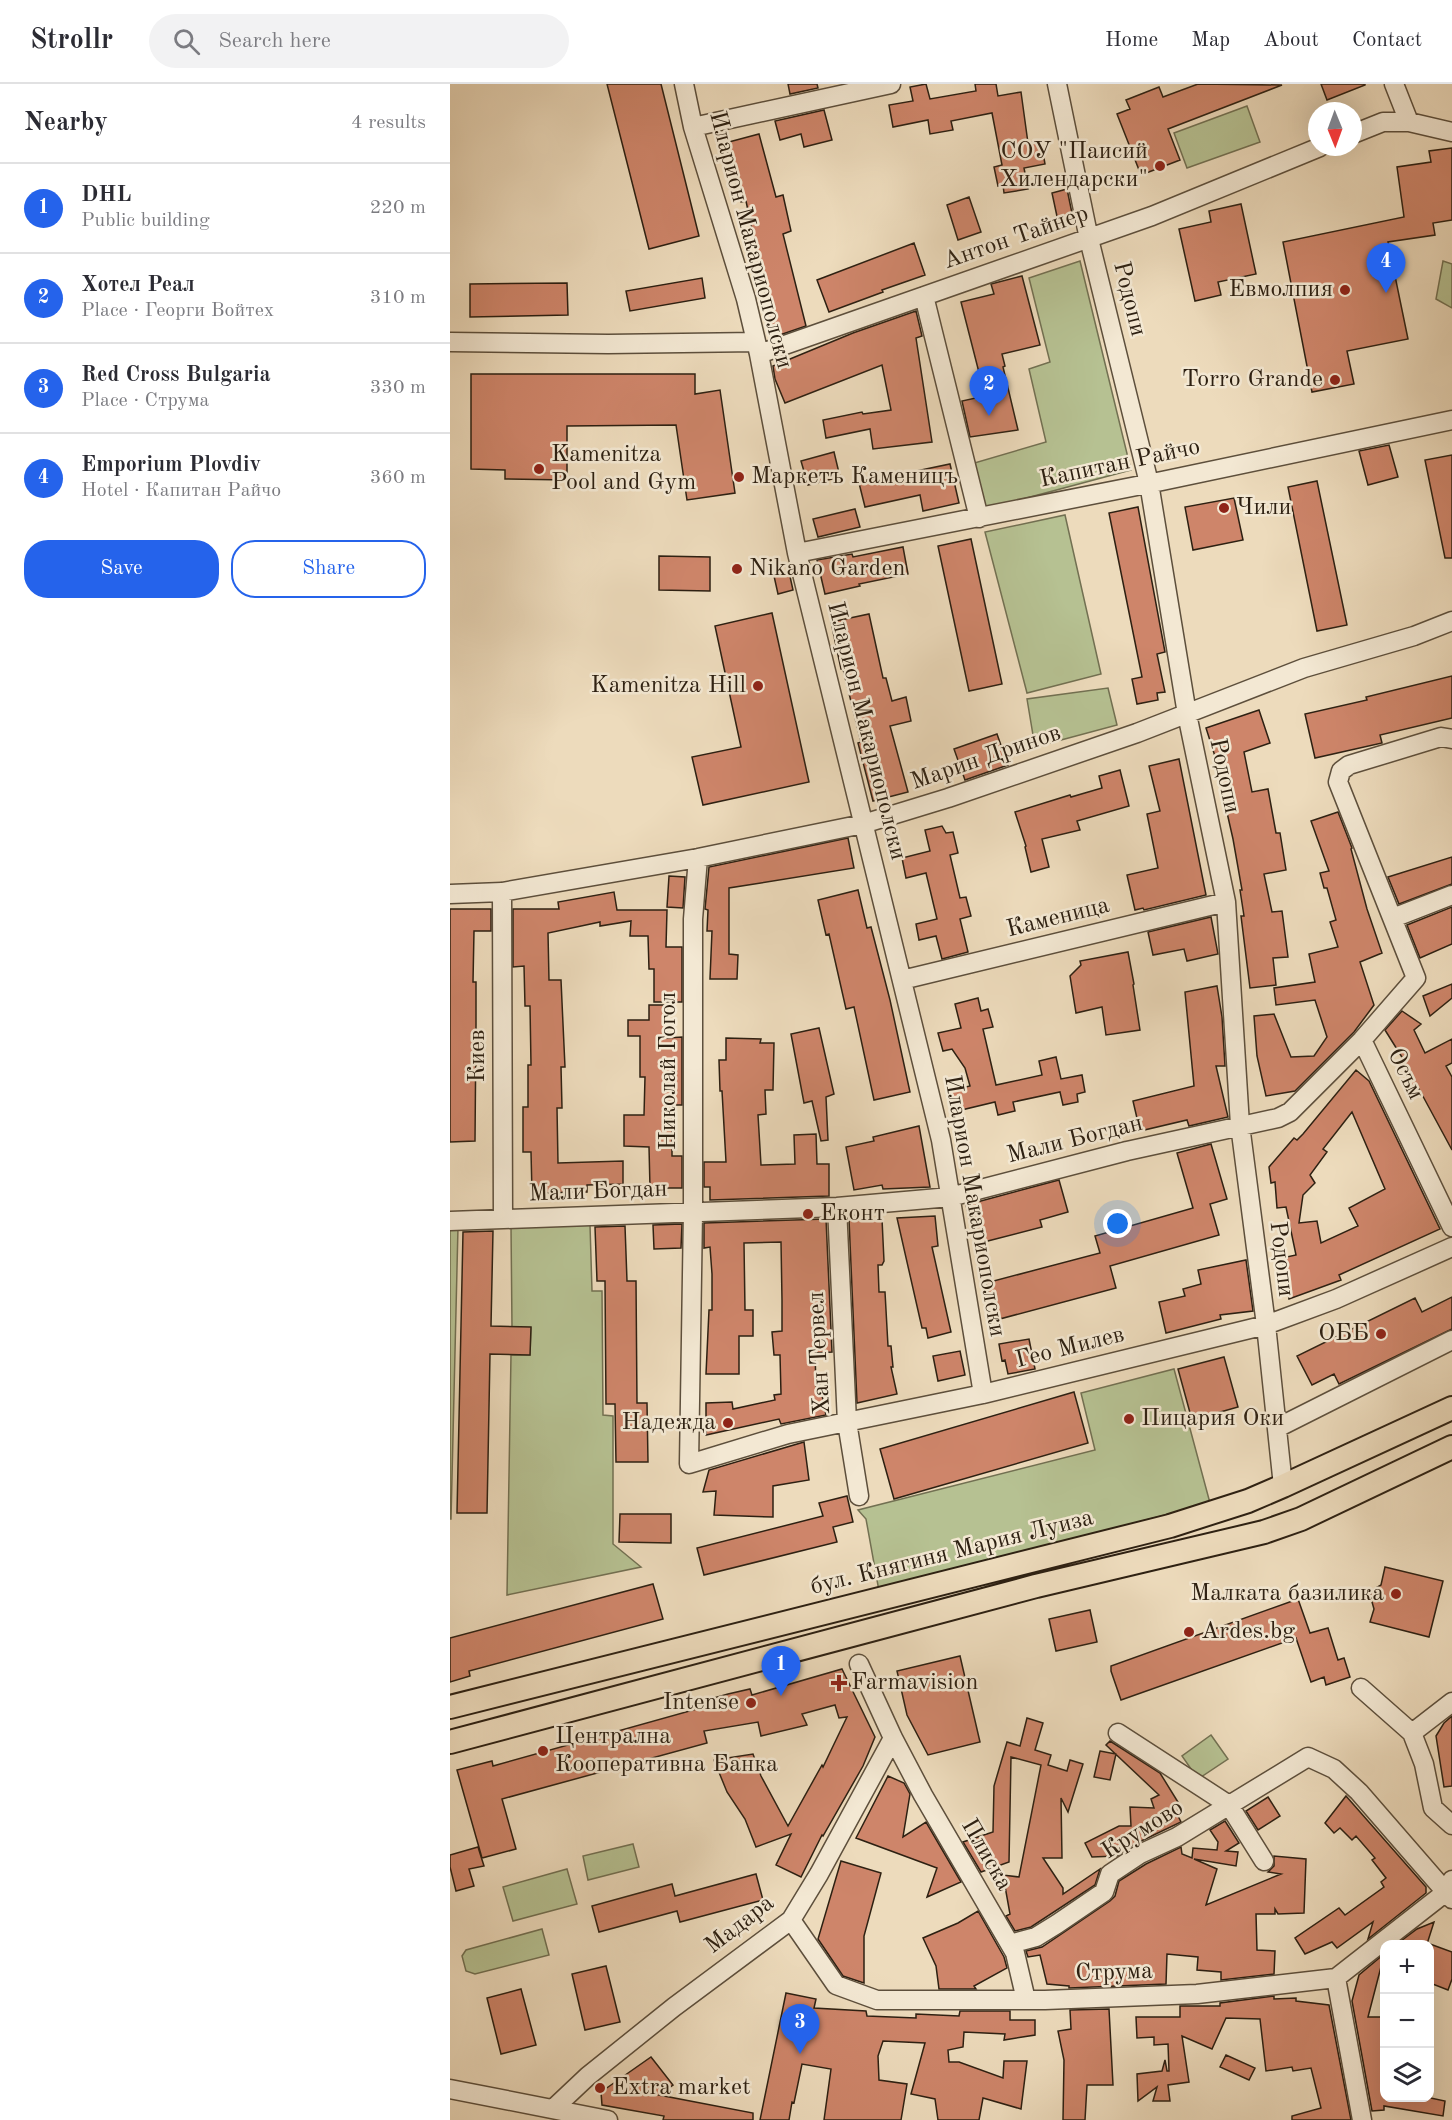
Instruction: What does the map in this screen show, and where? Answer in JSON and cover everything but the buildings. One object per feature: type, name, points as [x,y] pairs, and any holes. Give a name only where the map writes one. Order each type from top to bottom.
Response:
[{"type":"main road","name":"бул. Княгиня Мария Луиза","points":[[450,1707],[1170,1526],[1248,1501],[1452,1408]]},
{"type":"main road","points":[[450,1742],[1025,1589],[1270,1530],[1301,1519],[1452,1447]]},
{"type":"street","name":"Иларион Макариополски","points":[[684,84],[693,127],[746,299],[797,553],[941,1140],[983,1394]]},
{"type":"street","points":[[693,127],[891,84]]},
{"type":"street","name":"Родопи","points":[[1057,84],[1089,239],[1149,483],[1187,714],[1226,902],[1240,1125],[1266,1325],[1283,1486]]},
{"type":"street","points":[[1394,84],[1409,122]]},
{"type":"street","points":[[1362,130],[1383,122],[1409,122],[1452,132]]},
{"type":"street","name":"Антон Тайнер","points":[[450,342],[757,348],[924,296],[1089,239],[1152,216],[1308,152]]},
{"type":"street","points":[[924,296],[979,518]]},
{"type":"street","name":"Капитан Райчо","points":[[797,553],[979,518],[1452,420]]},
{"type":"street","name":"Марин Дринов","points":[[450,894],[501,892],[698,858],[863,824],[948,798],[1137,733],[1304,668],[1414,636],[1452,621]]},
{"type":"street","points":[[1452,739],[1441,737],[1349,765],[1341,771],[1338,782],[1393,918],[1452,895]]},
{"type":"street","name":"Николай Гогол","points":[[689,1464],[693,1212],[693,919],[698,858]]},
{"type":"street","name":"Киев","points":[[501,892],[503,1219]]},
{"type":"street","name":"Каменица","points":[[902,980],[1226,902]]},
{"type":"street","name":"Мали Богдан","points":[[450,1221],[837,1207],[950,1197],[1127,1151],[1278,1118],[1290,1112],[1362,1040],[1416,978],[1393,918]]},
{"type":"street","name":"Осъм","points":[[1362,1040],[1452,1227]]},
{"type":"street","name":"Хан Тервел","points":[[837,1207],[847,1422],[860,1496]]},
{"type":"street","name":"Гео Милев","points":[[689,1464],[788,1434],[983,1394],[1266,1325],[1336,1299],[1452,1247]]},
{"type":"street","points":[[1277,1428],[1452,1340]]},
{"type":"street","points":[[859,1664],[893,1738]]},
{"type":"street","points":[[1361,1688],[1412,1733],[1424,1764],[1433,1808],[1452,1824]]},
{"type":"street","points":[[1412,1733],[1452,1702]]},
{"type":"street","points":[[1118,1733],[1229,1805],[1264,1860]]},
{"type":"street","name":"Мадара","points":[[553,2115],[588,2076],[674,2007],[791,1920],[819,1875],[893,1738]]},
{"type":"street","name":"Плиска","points":[[893,1738],[923,1795],[1015,1953],[1026,2000]]},
{"type":"street","name":"Крумово","points":[[1010,1944],[1036,1936],[1057,1924],[1104,1892],[1110,1874],[1140,1854],[1177,1837],[1308,1757],[1335,1769],[1359,1791],[1450,1890]]},
{"type":"street","points":[[1362,2120],[1336,1978],[1450,1890]]},
{"type":"street","name":"Струма","points":[[791,1920],[836,1985],[877,2000],[1026,2000],[1197,1994],[1336,1978]]},
{"type":"street","points":[[450,2089],[553,2115],[608,2120]]},
{"type":"green space","points":[[1247,106],[1260,142],[1187,168],[1174,133]]},
{"type":"green space","points":[[1080,261],[1131,470],[982,510],[971,464],[1046,442],[1029,369],[1050,362],[1029,278]]},
{"type":"green space","points":[[1443,261],[1452,264],[1452,308],[1436,299]]},
{"type":"green space","points":[[1065,515],[1101,674],[1027,693],[985,532]]},
{"type":"green space","points":[[1108,688],[1117,725],[1035,747],[1027,699]]},
{"type":"green space","points":[[590,1225],[592,1291],[602,1291],[603,1415],[613,1416],[613,1544],[641,1567],[507,1595],[511,1355],[530,1355],[531,1328],[512,1327],[511,1227]]},
{"type":"green space","points":[[450,1227],[458,1227],[451,1519],[450,1519]]},
{"type":"green space","points":[[1174,1369],[1210,1503],[879,1591],[866,1519],[858,1510],[1095,1450],[1081,1393]]},
{"type":"green space","points":[[1211,1735],[1228,1759],[1198,1779],[1182,1756]]},
{"type":"green space","points":[[633,1844],[639,1867],[588,1880],[583,1856]]},
{"type":"green space","points":[[567,1869],[577,1904],[513,1921],[503,1887]]},
{"type":"green space","points":[[542,1929],[549,1955],[475,1974],[466,1971],[462,1956],[466,1950]]},
{"type":"place","name":"СОУ \"Паисий Хилендарски\"","points":[[1160,166]]},
{"type":"place","name":"Евмолпия","points":[[1345,290]]},
{"type":"place","name":"Emporium Plovdiv","points":[[1386,293]]},
{"type":"place","name":"Torro Grande","points":[[1335,380]]},
{"type":"place","name":"Хотел Реал","points":[[989,416]]},
{"type":"place","name":"Kamenitza Pool and Gym","points":[[539,469]]},
{"type":"place","name":"Маркетъ Каменицъ","points":[[739,477]]},
{"type":"place","name":"Чили","points":[[1224,508]]},
{"type":"place","name":"Nikano Garden","points":[[737,569]]},
{"type":"place","name":"Kamenitza Hill","points":[[758,686]]},
{"type":"place","name":"Еконт","points":[[808,1214]]},
{"type":"place","name":"ОББ","points":[[1381,1334]]},
{"type":"place","name":"Пицария Оки","points":[[1129,1419]]},
{"type":"place","name":"Надежда","points":[[728,1423]]},
{"type":"place","name":"Малката базилика","points":[[1396,1594]]},
{"type":"place","name":"Ardes.bg","points":[[1189,1632]]},
{"type":"place","name":"Farmavision","points":[[839,1683]]},
{"type":"place","name":"DHL","points":[[781,1696]]},
{"type":"place","name":"Intense","points":[[751,1703]]},
{"type":"place","name":"Централна Кооперативна Банка","points":[[543,1751]]},
{"type":"place","name":"Red Cross Bulgaria","points":[[800,2054]]},
{"type":"place","name":"Extra market","points":[[600,2088]]}]
